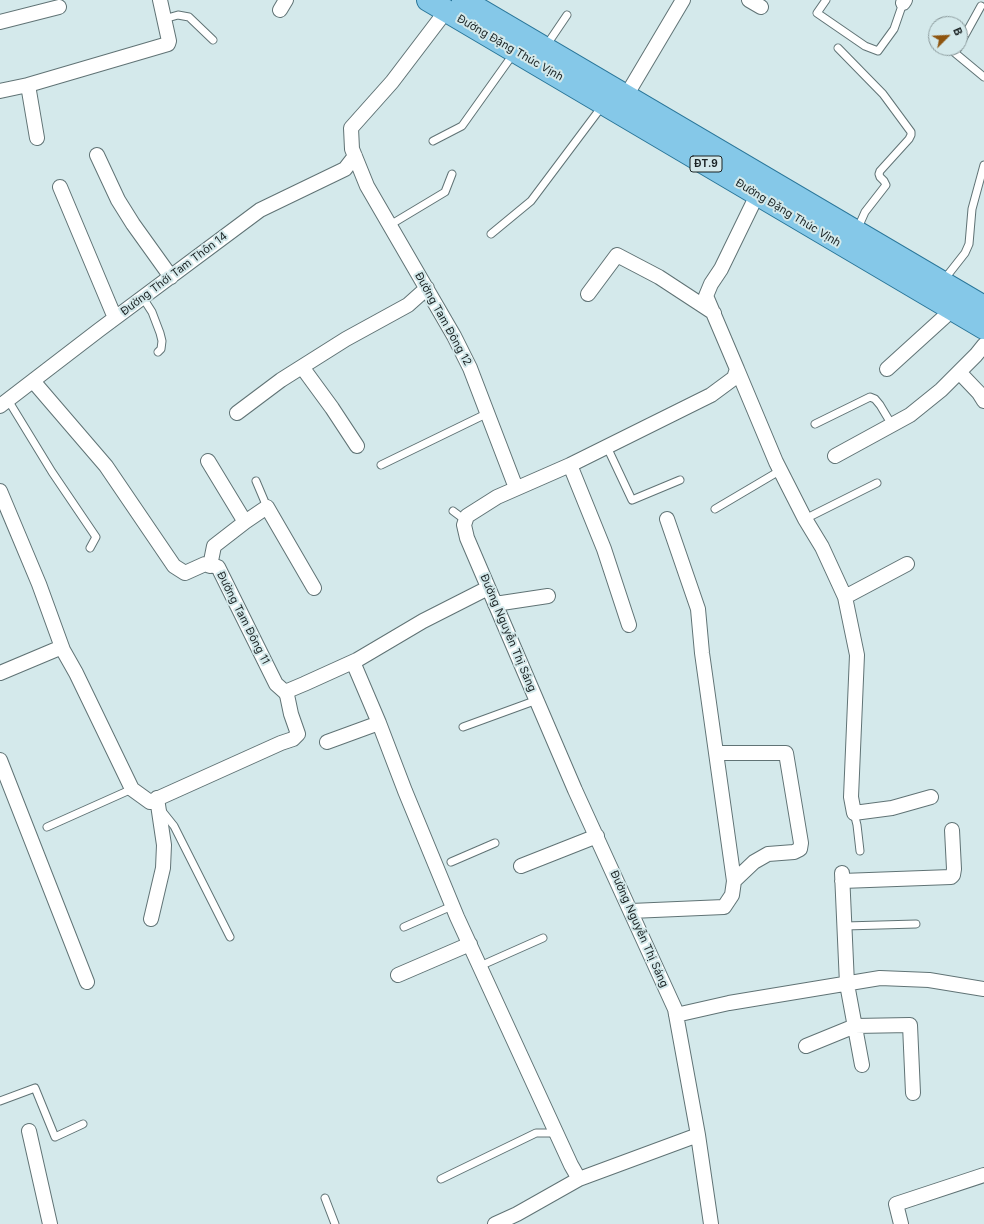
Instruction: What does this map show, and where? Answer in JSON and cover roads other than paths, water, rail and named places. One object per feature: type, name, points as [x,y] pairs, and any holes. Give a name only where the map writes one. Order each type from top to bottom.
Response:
[{"type":"main road","name":"Đường Đặng Thúc Vịnh","points":[[428,0],[455,5],[545,48],[984,307]]},
{"type":"main road","name":"Đường Đặng Thúc Vịnh","points":[[455,5],[515,51],[984,328]]},
{"type":"street","points":[[0,92],[166,45],[169,41],[160,0]]},
{"type":"street","points":[[626,96],[683,0]]},
{"type":"street","name":"Đường Tam Đông 12","points":[[455,5],[392,82],[351,128],[352,148],[367,186],[427,288],[470,368],[516,488]]},
{"type":"street","points":[[0,22],[59,7]]},
{"type":"street","points":[[28,85],[37,138]]},
{"type":"street","points":[[97,155],[118,200],[133,224],[171,277]]},
{"type":"street","name":"Đường Thới Tam Thôn 14","points":[[4,403],[260,210],[345,169],[355,156]]},
{"type":"street","points":[[60,187],[115,318]]},
{"type":"street","points":[[757,195],[721,269],[711,284],[706,296],[781,470],[805,520],[822,547],[845,597],[857,655],[851,797],[854,813],[892,808],[931,797]]},
{"type":"street","points":[[588,294],[617,255],[659,277],[714,313]]},
{"type":"street","points":[[237,413],[281,380],[346,339],[408,305],[427,288]]},
{"type":"street","points":[[887,369],[952,310]]},
{"type":"street","points":[[835,456],[910,415],[941,390],[984,345]]},
{"type":"street","points":[[302,367],[357,446]]},
{"type":"street","points":[[465,520],[467,516],[497,497],[570,465],[712,395],[734,378],[737,369]]},
{"type":"street","points":[[959,372],[984,401]]},
{"type":"street","name":"Đường Tam Đông 11","points":[[33,381],[106,466],[174,566],[185,573],[205,564],[218,567],[276,684],[285,692]]},
{"type":"street","points":[[208,461],[245,522]]},
{"type":"street","points":[[570,465],[604,549],[629,625]]},
{"type":"street","points":[[0,490],[39,584],[62,646],[132,788],[150,802],[158,803],[281,743],[294,739],[298,734],[290,714],[287,695],[285,692],[353,662],[423,621],[488,588]]},
{"type":"street","points":[[210,566],[214,546],[267,507],[314,588]]},
{"type":"street","points":[[631,912],[724,907],[732,895],[734,881],[702,653],[698,609],[667,519]]},
{"type":"street","name":"Đường Nguyễn Thị Sáng","points":[[465,520],[464,525],[467,538],[488,588],[675,1009],[698,1135],[711,1224]]},
{"type":"street","points":[[845,597],[907,564]]},
{"type":"street","points":[[495,604],[548,596]]},
{"type":"street","points":[[2,669],[62,646]]},
{"type":"street","points":[[353,662],[452,906],[556,1133],[579,1179]]},
{"type":"street","points":[[327,742],[379,723]]},
{"type":"street","points":[[716,753],[786,753],[801,843],[800,849],[794,852],[768,854],[754,862],[734,881]]},
{"type":"street","points":[[0,760],[87,982]]},
{"type":"street","points":[[151,918],[163,868],[164,845],[158,803]]},
{"type":"street","points":[[862,1065],[847,984],[842,877],[951,877],[954,873],[952,830]]},
{"type":"street","points":[[522,866],[597,836]]},
{"type":"street","points":[[398,975],[470,944]]},
{"type":"street","points":[[676,1015],[729,1003],[880,978],[929,980],[984,989]]},
{"type":"street","points":[[806,1046],[855,1026],[910,1025],[913,1093]]},
{"type":"street","points":[[29,1131],[50,1224]]},
{"type":"street","points":[[496,1224],[517,1214],[579,1179],[698,1135]]},
{"type":"street","points":[[901,1224],[896,1204],[984,1175]]},
{"type":"lane","points":[[826,0],[817,14],[865,46],[878,51],[894,29],[904,1]]},
{"type":"lane","points":[[968,29],[980,6]]},
{"type":"lane","points":[[164,19],[178,15],[189,18],[213,40]]},
{"type":"lane","points":[[545,48],[567,15]]},
{"type":"lane","points":[[838,48],[883,94],[912,132],[909,139],[880,171],[880,177],[886,185],[864,212],[856,232]]},
{"type":"lane","points":[[433,141],[462,126],[515,51]]},
{"type":"lane","points":[[959,56],[984,77]]},
{"type":"lane","points":[[491,234],[531,201],[604,104]]},
{"type":"lane","points":[[942,283],[965,253],[969,244],[972,209],[984,165]]},
{"type":"lane","points":[[390,225],[445,192],[452,174]]},
{"type":"lane","points":[[143,298],[152,312],[160,333],[162,341],[161,349],[158,352]]},
{"type":"lane","points":[[815,424],[870,397],[875,399],[880,405],[892,425]]},
{"type":"lane","points":[[4,403],[96,537],[90,548]]},
{"type":"lane","points":[[381,465],[488,413]]},
{"type":"lane","points":[[607,447],[632,500],[680,480]]},
{"type":"lane","points":[[715,509],[781,470]]},
{"type":"lane","points":[[256,480],[267,507]]},
{"type":"lane","points":[[805,520],[877,483]]},
{"type":"lane","points":[[453,512],[465,520]]},
{"type":"lane","points":[[463,727],[537,700]]},
{"type":"lane","points":[[47,828],[132,788]]},
{"type":"lane","points":[[158,803],[174,826],[230,937]]},
{"type":"lane","points":[[854,813],[860,851]]},
{"type":"lane","points":[[451,862],[495,844]]},
{"type":"lane","points":[[404,927],[452,906]]},
{"type":"lane","points":[[845,926],[916,924]]},
{"type":"lane","points":[[480,966],[542,938]]},
{"type":"lane","points":[[0,1101],[35,1088],[55,1137],[83,1124]]},
{"type":"lane","points":[[442,1179],[536,1133],[556,1133]]},
{"type":"lane","points":[[325,1198],[335,1224]]}]
